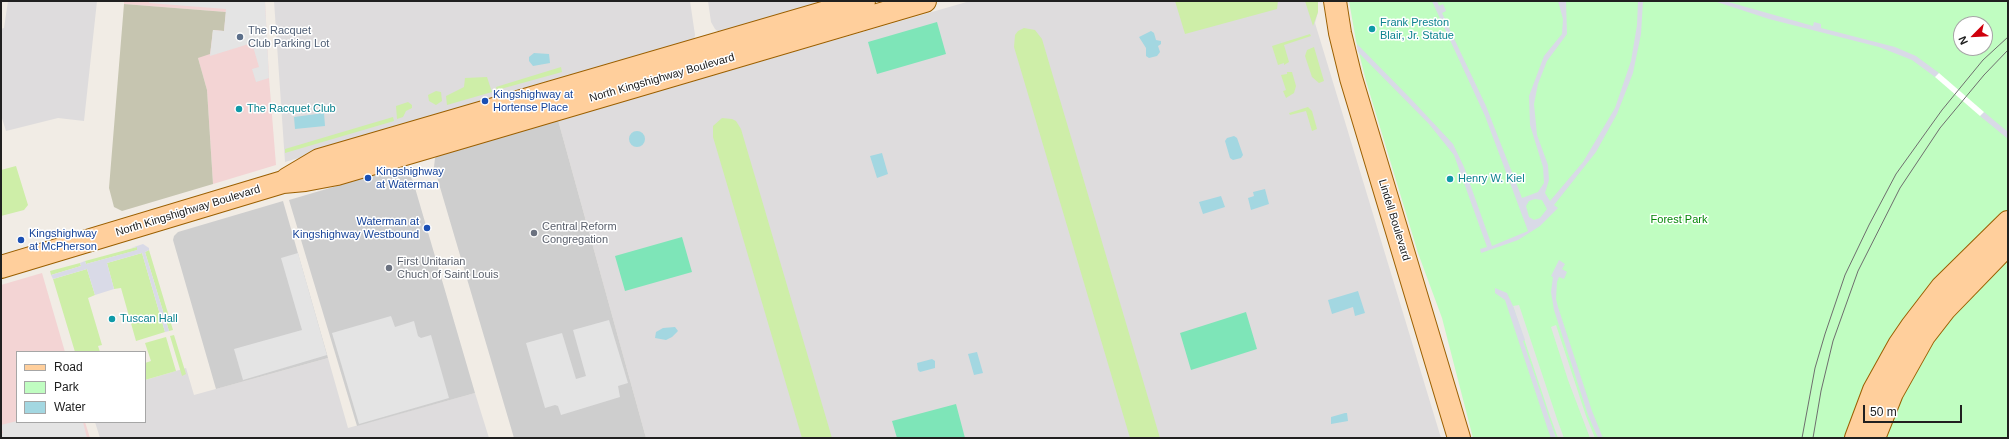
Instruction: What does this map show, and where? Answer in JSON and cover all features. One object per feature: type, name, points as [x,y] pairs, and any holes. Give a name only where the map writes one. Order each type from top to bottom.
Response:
[{"type":"main road","name":"North Kingshighway Boulevard","points":[[282,182],[319,160],[864,1]]},
{"type":"main road","name":"North Kingshighway Boulevard","points":[[1,267],[282,182],[305,180],[337,174],[925,1]]},
{"type":"main road","name":"Lindell Boulevard","points":[[1335,1],[1340,34],[1351,78],[1459,438]]},
{"type":"main road","points":[[1856,438],[1874,390],[1899,344],[1942,287],[2008,222]]},
{"type":"main road","points":[[1874,438],[1892,393],[1924,336],[1945,309],[2008,244]]},
{"type":"shaded area","points":[[8,1],[97,1],[84,121],[58,118],[6,131],[1,115],[1,29],[4,28]]},
{"type":"shaded area","points":[[124,1],[265,1],[276,165],[213,184],[207,90],[198,58],[226,12],[124,4]]},
{"type":"shaded area","name":"The Racquet Club Parking Lot","points":[[150,1],[265,1],[269,78],[256,82],[252,69],[259,67],[252,43],[210,56],[213,30],[224,31],[226,9],[149,3]]},
{"type":"shaded area","points":[[274,1],[690,1],[695,35],[694,40],[688,44],[285,162]]},
{"type":"shaded area","points":[[708,1],[831,1],[720,33],[715,29],[711,22]]},
{"type":"shaded area","points":[[970,1],[1318,1],[1318,12],[1315,23],[1441,438],[646,438],[558,120]]},
{"type":"shaded area","points":[[1432,1],[1437,1],[1439,6],[1443,4],[1446,11],[1442,13],[1486,106],[1522,198],[1538,192],[1544,183],[1543,167],[1530,125],[1529,96],[1544,56],[1562,34],[1563,19],[1558,1],[1566,1],[1567,34],[1547,61],[1538,84],[1534,104],[1537,135],[1548,165],[1549,180],[1545,193],[1550,201],[1583,162],[1615,108],[1631,61],[1637,25],[1638,1],[1643,1],[1641,34],[1633,73],[1617,114],[1596,152],[1554,205],[1558,208],[1540,226],[1518,240],[1481,253],[1480,249],[1487,247],[1454,155],[1429,124],[1358,52],[1357,44],[1453,144],[1464,167],[1492,246],[1528,231],[1485,116]],"holes":[[[1535,199],[1542,200],[1547,209],[1540,218],[1534,220],[1529,217],[1526,206],[1529,201]]]},
{"type":"shaded area","points":[[1714,1],[1725,1],[1813,26],[1814,22],[1821,24],[1821,28],[1895,47],[1916,56],[1939,73],[1935,77],[1912,60],[1879,47],[1769,19]]},
{"type":"shaded area","points":[[124,4],[226,12],[224,31],[213,30],[210,54],[198,58],[207,90],[213,184],[122,211],[114,207],[109,188]]},
{"type":"shaded area","points":[[1984,112],[2008,132],[2008,139],[1980,116]]},
{"type":"shaded area","points":[[558,120],[646,438],[514,438],[434,167],[435,158],[438,155]]},
{"type":"shaded area","points":[[398,168],[407,171],[413,181],[475,393],[357,426],[289,200]]},
{"type":"shaded area","points":[[283,201],[328,358],[216,389],[173,240],[174,236],[178,232]]},
{"type":"shaded area","points":[[143,244],[149,248],[149,250],[145,252],[169,331],[165,332],[142,253],[107,263],[114,289],[95,295],[87,269],[53,279],[51,275],[81,266],[80,263],[85,261],[86,264],[137,250],[137,247],[131,248]]},
{"type":"shaded area","points":[[298,253],[327,355],[243,380],[234,349],[302,330],[281,258]]},
{"type":"shaded area","points":[[1559,260],[1565,264],[1562,269],[1567,272],[1564,279],[1559,277],[1557,282],[1556,299],[1592,411],[1603,438],[1598,438],[1588,415],[1554,310],[1551,292],[1553,277],[1551,276]]},
{"type":"shaded area","points":[[42,273],[65,351],[16,351],[16,423],[85,423],[90,438],[1,438],[1,285]]},
{"type":"shaded area","points":[[1495,288],[1507,293],[1513,306],[1525,340],[1523,341],[1556,438],[1551,438],[1548,430],[1505,300],[1495,293]]},
{"type":"shaded area","points":[[1519,305],[1564,438],[1558,438],[1550,416],[1513,306]]},
{"type":"shaded area","points":[[391,316],[395,327],[414,321],[418,336],[421,338],[431,335],[449,398],[359,424],[332,333]]},
{"type":"shaded area","points":[[609,320],[628,383],[618,386],[620,397],[561,415],[558,406],[555,405],[545,408],[526,343],[562,333],[576,379],[586,376],[573,330]]},
{"type":"shaded area","points":[[1556,325],[1586,416],[1595,438],[1590,438],[1568,380],[1551,327]]},
{"type":"shaded area","points":[[328,358],[348,428],[475,393],[489,438],[100,438],[95,423],[146,423],[146,380],[186,368],[194,395]]},
{"type":"shaded area","points":[[16,421],[16,423],[83,423],[87,438],[1,438],[1,434],[3,433],[1,425]]},
{"type":"green space","points":[[1175,1],[1278,1],[1277,9],[1185,34]]},
{"type":"green space","points":[[1305,1],[1318,1],[1318,12],[1313,26]]},
{"type":"green space","name":"Forest Park","points":[[1349,1],[2008,1],[2008,438],[1473,438],[1442,318],[1418,253],[1366,81],[1356,41]]},
{"type":"green space","points":[[937,22],[946,54],[877,74],[868,42]]},
{"type":"green space","points":[[1024,28],[1035,30],[1042,39],[1160,438],[1130,438],[1014,47],[1015,35],[1018,31]]},
{"type":"green space","points":[[1310,34],[1311,36],[1284,45],[1289,62],[1284,65],[1284,63],[1278,65],[1272,46]]},
{"type":"green space","points":[[1314,47],[1324,81],[1319,83],[1312,77],[1305,56],[1307,50]]},
{"type":"green space","points":[[561,67],[562,72],[497,90],[496,87]]},
{"type":"green space","points":[[1287,72],[1292,72],[1296,86],[1294,93],[1286,98],[1283,91],[1286,90],[1281,75],[1287,74]]},
{"type":"green space","points":[[487,77],[492,92],[447,105],[446,96],[464,87],[465,78]]},
{"type":"green space","points":[[436,91],[441,92],[442,101],[436,105],[429,101],[428,95]]},
{"type":"green space","points":[[408,102],[412,105],[412,108],[406,111],[403,117],[397,119],[396,106]]},
{"type":"green space","points":[[1308,107],[1312,111],[1317,129],[1312,131],[1306,111],[1290,115],[1289,113]]},
{"type":"green space","points":[[393,117],[394,121],[285,153],[285,149]]},
{"type":"green space","points":[[722,118],[736,121],[741,129],[832,438],[802,438],[713,137],[713,126]]},
{"type":"green space","points":[[16,166],[28,205],[24,210],[1,216],[1,170]]},
{"type":"green space","points":[[682,237],[692,272],[625,291],[615,256]]},
{"type":"green space","points":[[137,247],[138,250],[86,264],[85,261]]},
{"type":"green space","points":[[149,250],[173,330],[169,331],[145,252]]},
{"type":"green space","points":[[142,253],[165,332],[136,341],[121,288],[114,289],[107,263]]},
{"type":"green space","points":[[80,263],[81,266],[51,275],[50,271]]},
{"type":"green space","points":[[87,269],[95,295],[88,298],[102,345],[98,346],[100,351],[75,351],[53,279]]},
{"type":"green space","points":[[1246,312],[1257,349],[1191,370],[1180,333]]},
{"type":"green space","points":[[174,335],[186,374],[182,376],[170,336]]},
{"type":"green space","points":[[166,337],[176,371],[146,380],[146,363],[151,361],[145,343]]},
{"type":"green space","points":[[956,404],[965,438],[897,438],[892,421]]},
{"type":"water","points":[[1151,31],[1154,33],[1156,40],[1161,41],[1161,44],[1158,46],[1160,52],[1157,56],[1149,58],[1146,56],[1146,48],[1139,37]]},
{"type":"water","points":[[534,53],[549,54],[550,63],[533,66],[529,61],[529,57]]},
{"type":"water","points":[[324,113],[325,126],[295,129],[294,117]]},
{"type":"water","points":[[637,131],[643,133],[645,139],[643,145],[637,147],[631,145],[629,139],[631,133]]},
{"type":"water","points":[[1234,136],[1237,138],[1243,155],[1241,158],[1233,160],[1230,158],[1225,141],[1227,138]]},
{"type":"water","points":[[882,153],[888,174],[877,178],[870,156]]},
{"type":"water","points":[[1265,189],[1269,204],[1251,210],[1248,198],[1254,196],[1253,192]]},
{"type":"water","points":[[1221,196],[1225,207],[1203,214],[1199,202]]},
{"type":"water","points":[[1358,291],[1365,313],[1355,316],[1353,307],[1332,314],[1328,300]]},
{"type":"water","points":[[675,327],[678,331],[672,337],[666,340],[655,338],[656,332],[663,328]]},
{"type":"water","points":[[977,352],[983,373],[974,375],[968,354]]},
{"type":"water","points":[[932,359],[935,361],[935,368],[920,372],[918,370],[917,363]]},
{"type":"water","points":[[1347,413],[1348,421],[1331,424],[1331,417]]},
{"type":"pier","points":[[1939,73],[1984,112],[1980,116],[1935,77]]},
{"type":"tram line","points":[[1802,438],[1815,368],[1825,334],[1845,275],[1869,225],[1896,174],[1942,110],[1983,60],[2008,37]]},
{"type":"tram line","points":[[1813,438],[1821,391],[1833,341],[1858,271],[1900,188],[1940,128],[1984,75],[2008,50]]},
{"type":"place","name":"Frank Preston Blair, Jr. Statue","points":[[1372,29]]},
{"type":"place","name":"The Racquet Club Parking Lot","points":[[240,37]]},
{"type":"place","name":"Kingshighway at Hortense Place","points":[[485,101]]},
{"type":"place","name":"The Racquet Club","points":[[239,109]]},
{"type":"place","name":"Kingshighway at Waterman","points":[[368,178]]},
{"type":"place","name":"Henry W. Kiel","points":[[1450,179]]},
{"type":"place","name":"Waterman at Kingshighway Westbound","points":[[427,228]]},
{"type":"place","name":"Central Reform Congregation","points":[[534,233]]},
{"type":"place","name":"Kingshighway at McPherson","points":[[21,240]]},
{"type":"place","name":"First Unitarian Chuch of Saint Louis","points":[[389,268]]},
{"type":"place","name":"Tuscan Hall","points":[[112,319]]}]
